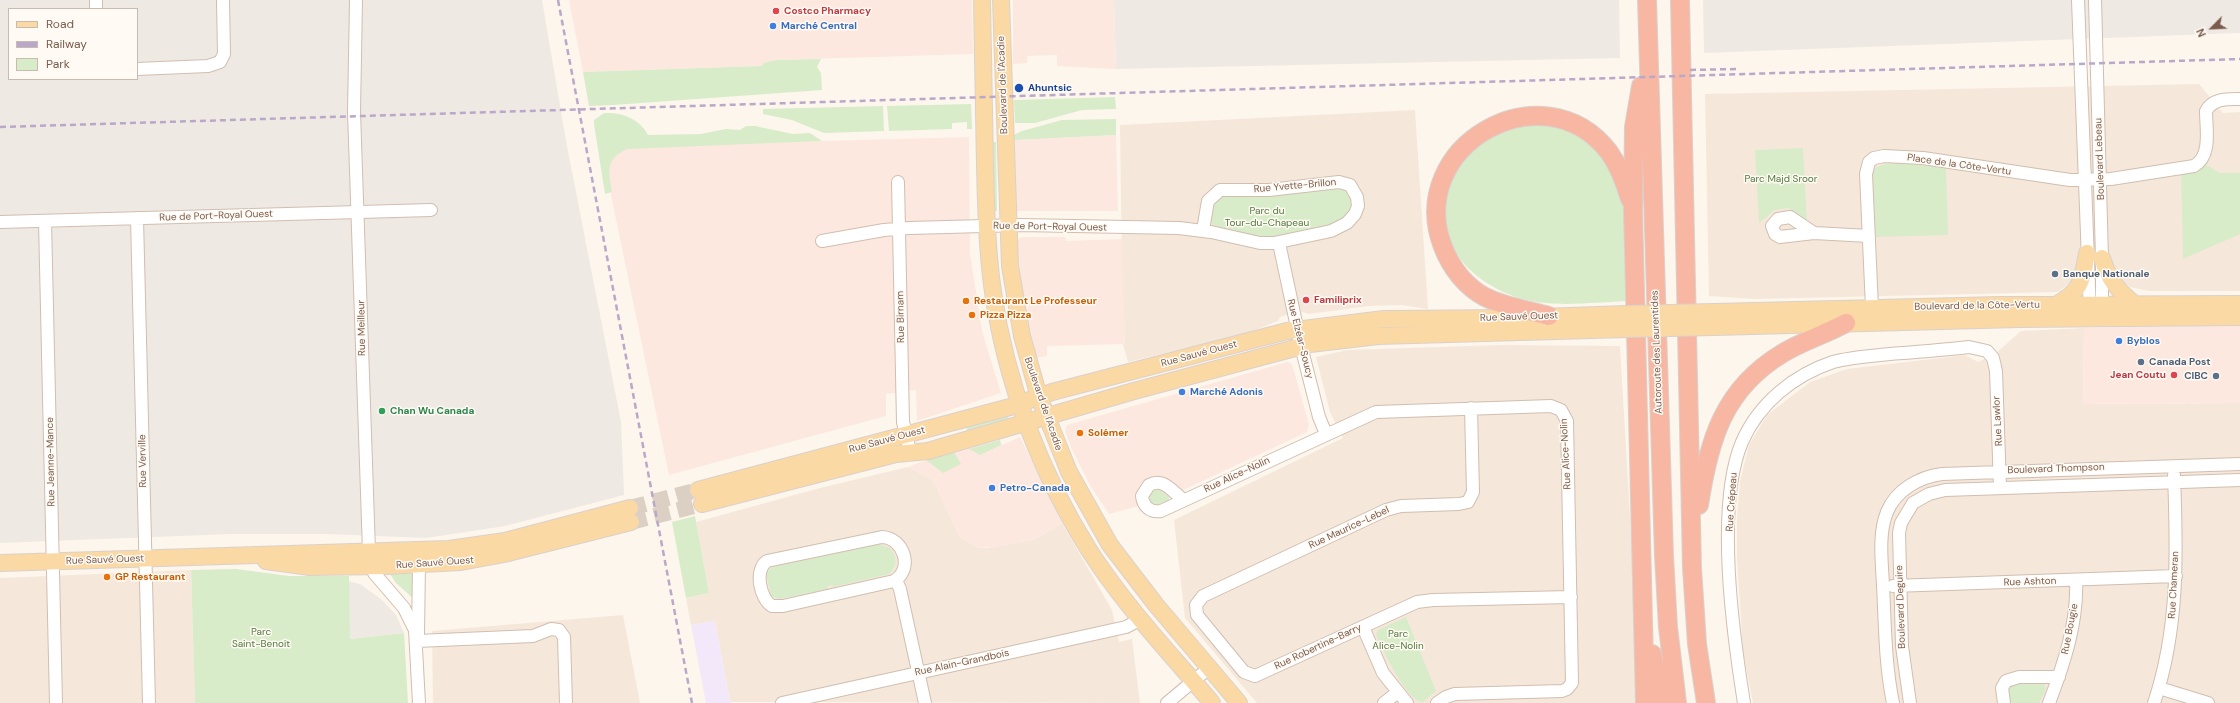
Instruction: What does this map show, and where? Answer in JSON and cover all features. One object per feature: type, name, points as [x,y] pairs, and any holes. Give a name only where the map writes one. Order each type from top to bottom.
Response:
[{"type":"highway","name":"Autoroute des Laurentides","points":[[1647,0],[1664,562],[1668,627],[1677,703]]},
{"type":"highway","points":[[1680,0],[1692,551],[1697,644],[1706,703]]},
{"type":"highway","points":[[1645,703],[1644,608],[1633,209],[1634,127],[1648,45]]},
{"type":"highway","points":[[1549,316],[1500,303],[1486,297],[1464,280],[1447,256],[1439,233],[1437,202],[1442,178],[1460,150],[1485,129],[1510,119],[1538,116],[1566,121],[1589,133],[1609,152],[1623,178],[1633,209]]},
{"type":"highway","points":[[1692,551],[1708,453],[1718,424],[1732,401],[1750,380],[1775,358],[1846,323]]},
{"type":"highway","points":[[1644,608],[1660,703]]},
{"type":"main road","name":"Boulevard de l'Acadie","points":[[982,0],[987,226],[991,276],[997,318],[1020,403],[1053,485],[1072,522],[1100,566],[1141,619],[1212,703]]},
{"type":"main road","name":"Boulevard de l'Acadie","points":[[1001,0],[1011,276],[1025,350],[1039,397],[1072,477],[1107,540],[1146,593],[1239,703]]},
{"type":"main road","points":[[2056,304],[2071,297],[2079,287],[2087,253]]},
{"type":"main road","points":[[2102,258],[2107,273],[2114,286],[2136,305]]},
{"type":"main road","name":"Boulevard de la Côte-Vertu","points":[[1714,319],[1872,308],[2056,304],[2096,312],[2136,305],[2240,304]]},
{"type":"main road","name":"Boulevard de la Côte-Vertu","points":[[1714,319],[1846,323],[2096,312],[2240,317]]},
{"type":"main road","name":"Rue Sauvé Ouest","points":[[1627,322],[1549,316],[1511,318],[1384,319],[1280,332],[905,435],[700,497],[910,451],[928,451],[1134,391],[1301,346],[1378,336],[1627,322],[1714,319]]},
{"type":"main road","name":"Rue Sauvé Ouest","points":[[0,563],[235,557],[310,567],[416,551],[482,545],[631,515],[496,556],[461,562],[419,565],[370,558]]},
{"type":"street","points":[[138,68],[208,66],[217,64],[224,54],[223,0]]},
{"type":"street","name":"Rue Meilleur","points":[[356,0],[354,112],[370,558]]},
{"type":"street","name":"Boulevard Lebeau","points":[[2078,0],[2087,253]]},
{"type":"street","name":"Boulevard Lebeau","points":[[2095,0],[2102,258],[2096,312]]},
{"type":"street","name":"Place de la Côte-Vertu","points":[[1872,308],[1866,174],[1869,162],[1874,158],[1884,156],[1923,158],[2070,180],[2100,180],[2194,166],[2201,162],[2205,154],[2206,111],[2208,106],[2218,101],[2240,99]]},
{"type":"street","name":"Rue Birnam","points":[[898,182],[905,435],[910,451]]},
{"type":"street","name":"Rue Yvette-Brillon","points":[[1203,230],[1208,201],[1217,191],[1226,188],[1263,191],[1320,183],[1344,182],[1350,185],[1356,193],[1358,202],[1351,220],[1338,228],[1279,243]]},
{"type":"street","name":"Rue de Port-Royal Ouest","points":[[0,222],[431,210]]},
{"type":"street","name":"Rue Verville","points":[[137,218],[149,703]]},
{"type":"street","name":"Rue Jeanne-Mance","points":[[45,221],[56,703]]},
{"type":"street","name":"Rue de Port-Royal Ouest","points":[[822,241],[899,229],[1008,225],[1203,230],[1256,243],[1279,243]]},
{"type":"street","points":[[1814,233],[1869,236]]},
{"type":"street","name":"Rue Elzéar-Soucy","points":[[1279,243],[1297,330],[1319,417],[1326,434]]},
{"type":"street","points":[[2087,253],[2096,312]]},
{"type":"street","name":"Rue Crépeau","points":[[1744,703],[1731,592],[1730,513],[1735,465],[1742,442],[1758,413],[1790,384],[1813,370],[1834,362],[1876,356],[1969,347],[1982,349],[1990,354]]},
{"type":"street","name":"Rue Lawlor","points":[[1990,354],[1996,371],[2000,488]]},
{"type":"street","name":"Rue Alice-Nolin","points":[[1184,500],[1326,434],[1380,411],[1554,406],[1564,414],[1567,421],[1573,678],[1567,689],[1556,692],[1452,695],[1437,703]]},
{"type":"street","name":"Rue Maurice-Lebel","points":[[1196,603],[1205,594],[1392,508],[1468,502],[1473,492],[1471,408]]},
{"type":"street","name":"Boulevard Thompson","points":[[1887,512],[1903,490],[1917,481],[1932,475],[2000,471],[2240,464]]},
{"type":"street","name":"Rue Chameran","points":[[2154,703],[2159,688],[2172,624],[2176,576],[2174,466]]},
{"type":"street","name":"Boulevard Thompson","points":[[1907,511],[1920,498],[1937,491],[2240,480]]},
{"type":"street","name":"Boulevard Deguire","points":[[1907,511],[1899,533],[1902,646],[1910,703]]},
{"type":"street","name":"Boulevard Deguire","points":[[1887,512],[1882,535],[1883,587],[1887,658],[1893,703]]},
{"type":"street","points":[[885,537],[896,541],[904,553],[904,568],[896,580],[776,607],[770,605],[765,599],[759,571],[763,564],[769,561],[885,537]]},
{"type":"street","points":[[370,558],[376,575],[407,612],[415,630],[417,641]]},
{"type":"street","points":[[419,565],[419,614],[417,641],[419,703]]},
{"type":"street","name":"Rue Ashton","points":[[1883,587],[2176,576]]},
{"type":"street","points":[[896,580],[900,589],[925,703]]},
{"type":"street","name":"Rue Bougie","points":[[2049,703],[2059,677],[2072,628],[2076,580]]},
{"type":"street","name":"Rue Robertine-Barry","points":[[1196,603],[1196,611],[1199,617],[1244,672],[1252,676],[1259,675],[1422,601],[1571,597]]},
{"type":"street","name":"Rue Alain-Grandbois","points":[[782,703],[1126,627],[1141,619]]},
{"type":"street","points":[[1363,627],[1380,668],[1407,703]]},
{"type":"street","points":[[417,641],[533,636],[551,629],[559,630],[564,636],[566,703]]},
{"type":"street","points":[[1167,703],[1209,668]]},
{"type":"street","points":[[2004,703],[2002,688],[2006,681],[2019,677],[2059,677]]},
{"type":"street","points":[[2159,688],[2208,703]]},
{"type":"street","points":[[1384,703],[1398,692]]},
{"type":"shaded area","points":[[0,0],[542,0],[566,141],[621,422],[624,495],[505,526],[426,538],[327,534],[231,534],[0,543]]},
{"type":"shaded area","name":"Marché Central","points":[[569,0],[972,0],[973,54],[776,60],[763,63],[762,66],[583,72]]},
{"type":"shaded area","points":[[1013,0],[1114,0],[1116,69],[1057,66],[1057,55],[1027,56],[1027,63],[1013,64]]},
{"type":"shaded area","points":[[1114,0],[1619,0],[1620,58],[1116,69]]},
{"type":"shaded area","points":[[1703,0],[2240,0],[2240,33],[1704,53]]},
{"type":"shaded area","points":[[2199,84],[2223,113],[2240,112],[2240,291],[2149,291],[2130,287],[2116,277],[2074,279],[2058,292],[1755,299],[1709,296],[1705,94]]},
{"type":"shaded area","points":[[1415,110],[1428,309],[1401,305],[1368,306],[1309,314],[1299,311],[1280,317],[1278,321],[1245,334],[1128,362],[1123,344],[1120,125]]},
{"type":"shaded area","points":[[1116,135],[1118,211],[1016,211],[1014,140]]},
{"type":"shaded area","points":[[969,137],[970,253],[982,331],[1001,393],[917,421],[916,390],[886,394],[886,416],[669,475],[601,147]]},
{"type":"shaded area","points":[[1021,237],[1065,237],[1066,241],[1122,239],[1125,344],[1047,346],[1047,356],[1036,358],[1026,310],[1028,309],[1027,297],[1023,297],[1021,284],[1017,241]]},
{"type":"shaded area","points":[[2240,325],[2240,403],[2083,404],[2084,328]]},
{"type":"shaded area","points":[[2084,328],[2083,404],[2240,403],[2240,703],[1753,703],[1743,652],[1737,559],[1737,518],[1740,481],[1749,445],[1767,415],[1810,382],[1847,369],[1965,355],[1978,362],[1995,354],[2021,331]]},
{"type":"shaded area","points":[[1502,345],[1620,346],[1641,703],[1257,703],[1185,618],[1174,520],[1343,438],[1330,412],[1316,357],[1347,350]]},
{"type":"shaded area","points":[[1287,362],[1292,364],[1309,424],[1307,432],[1164,499],[1109,514],[1091,487],[1071,447],[1065,431],[1067,425]]},
{"type":"shaded area","points":[[1020,437],[1062,523],[1035,539],[989,548],[979,548],[960,537],[933,480],[908,467],[926,460],[1000,440],[1002,445]]},
{"type":"shaded area","points":[[908,467],[933,480],[960,537],[979,548],[989,548],[1035,539],[1062,523],[1112,610],[1119,642],[1132,639],[1140,703],[730,702],[715,621],[691,625],[686,598],[709,593],[696,522],[820,488]]},
{"type":"shaded area","points":[[191,570],[195,703],[0,703],[0,578]]},
{"type":"shaded area","points":[[348,581],[360,584],[382,600],[396,615],[404,633],[350,639]]},
{"type":"shaded area","points":[[623,615],[640,703],[433,703],[432,631]]},
{"type":"shaded area","points":[[715,621],[730,702],[732,703],[706,703],[691,625]]},
{"type":"green space","points":[[821,59],[817,67],[821,73],[822,90],[613,105],[589,106],[583,72],[762,66],[763,63],[776,60]]},
{"type":"green space","points":[[1115,97],[1116,109],[1082,110],[1035,123],[1015,123],[1014,100]]},
{"type":"green space","points":[[971,104],[972,129],[967,129],[967,122],[952,123],[952,129],[889,131],[887,106]]},
{"type":"green space","points":[[883,106],[884,131],[824,133],[792,120],[763,114],[763,109]]},
{"type":"green space","points":[[604,113],[624,115],[630,118],[645,129],[648,135],[701,134],[726,129],[740,130],[746,126],[755,126],[793,134],[810,133],[822,141],[627,149],[615,157],[611,162],[609,172],[612,192],[605,194],[594,124],[594,120]]},
{"type":"green space","points":[[1116,119],[1116,135],[1014,140],[1014,135],[1022,131],[1062,120]]},
{"type":"green space","points":[[1530,120],[1574,130],[1599,148],[1617,177],[1623,201],[1629,301],[1561,304],[1535,302],[1508,294],[1479,278],[1467,267],[1449,240],[1444,225],[1443,205],[1456,161],[1461,151],[1476,139],[1484,135]]},
{"type":"green space","points":[[993,142],[996,142],[997,211],[995,211]]},
{"type":"green space","name":"Parc Majd Sroor","points":[[1803,148],[1807,221],[1788,208],[1775,210],[1759,223],[1755,150]]},
{"type":"green space","points":[[2201,162],[2220,173],[2240,173],[2240,234],[2183,259],[2181,168]]},
{"type":"green space","points":[[1906,163],[1946,167],[1948,235],[1873,237],[1870,175],[1877,167],[1881,165]]},
{"type":"green space","name":"Parc du Tour-du-Chapeau","points":[[1334,186],[1345,189],[1352,199],[1348,214],[1337,224],[1312,232],[1265,238],[1244,235],[1226,230],[1213,224],[1209,218],[1210,211],[1217,196]]},
{"type":"green space","points":[[1008,415],[1009,421],[968,432],[966,426]]},
{"type":"green space","points":[[1000,440],[1001,445],[980,455],[969,449]]},
{"type":"green space","points":[[954,452],[961,464],[943,473],[926,460]]},
{"type":"green space","points":[[1158,489],[1169,497],[1169,501],[1156,505],[1152,503],[1149,497],[1152,490]]},
{"type":"green space","points":[[695,516],[709,593],[686,598],[672,522]]},
{"type":"green space","points":[[877,544],[888,547],[894,553],[896,560],[894,568],[889,574],[833,587],[833,585],[827,586],[828,589],[779,599],[771,596],[766,573],[772,567]]},
{"type":"green space","name":"Parc Saint-Benoît","points":[[236,569],[289,576],[349,576],[350,639],[404,633],[408,703],[195,703],[191,570]]},
{"type":"green space","points":[[412,572],[414,575],[415,600],[396,583],[390,574]]},
{"type":"green space","name":"Parc Alice-Nolin","points":[[1406,617],[1436,691],[1423,702],[1417,700],[1403,685],[1383,651],[1376,634],[1378,630]]},
{"type":"green space","points":[[2016,682],[2044,683],[2046,689],[2039,703],[2008,703],[2007,689]]},
{"type":"tunnel","points":[[630,508],[698,490]]},
{"type":"tunnel","points":[[631,522],[702,504]]},
{"type":"railway","points":[[558,0],[692,703]]},
{"type":"railway","points":[[0,127],[2240,59]]},
{"type":"railway","points":[[1690,70],[1736,69]]},
{"type":"place","name":"Costco Pharmacy","points":[[776,11]]},
{"type":"place","name":"Marché Central","points":[[773,26]]},
{"type":"place","name":"Ahuntsic","points":[[1019,88]]},
{"type":"place","name":"Banque Nationale","points":[[2055,274]]},
{"type":"place","name":"Familiprix","points":[[1306,300]]},
{"type":"place","name":"Restaurant Le Professeur","points":[[966,301]]},
{"type":"place","name":"Pizza Pizza","points":[[972,315]]},
{"type":"place","name":"Byblos","points":[[2119,341]]},
{"type":"place","name":"Canada Post","points":[[2141,362]]},
{"type":"place","name":"Jean Coutu","points":[[2174,375]]},
{"type":"place","name":"CIBC","points":[[2216,376]]},
{"type":"place","name":"Marché Adonis","points":[[1182,392]]},
{"type":"place","name":"Chan Wu Canada","points":[[382,411]]},
{"type":"place","name":"Solémer","points":[[1080,433]]},
{"type":"place","name":"Petro-Canada","points":[[992,488]]},
{"type":"place","name":"GP Restaurant","points":[[107,577]]}]
